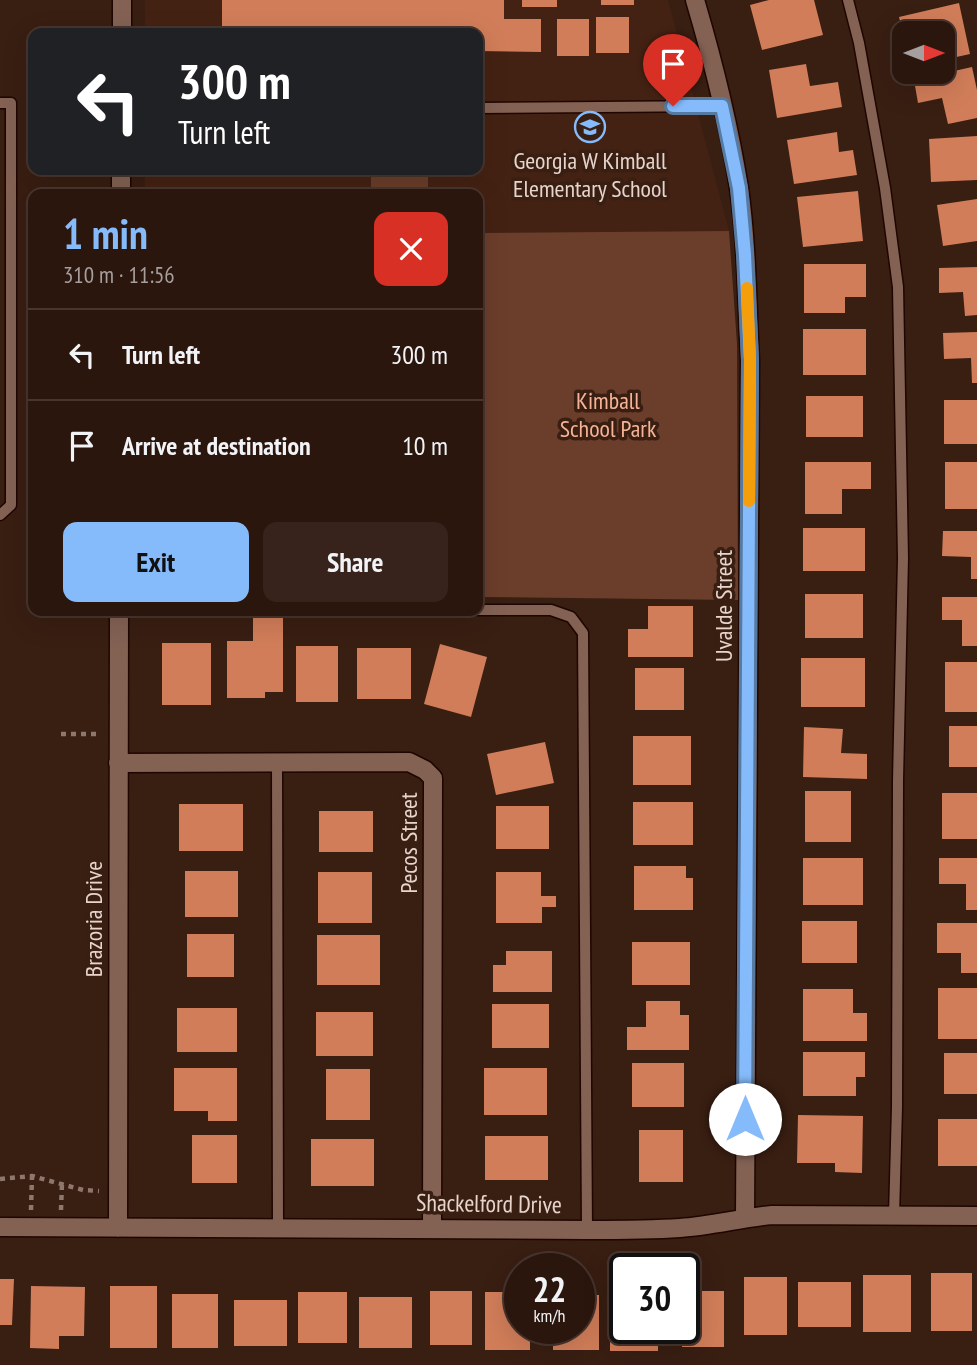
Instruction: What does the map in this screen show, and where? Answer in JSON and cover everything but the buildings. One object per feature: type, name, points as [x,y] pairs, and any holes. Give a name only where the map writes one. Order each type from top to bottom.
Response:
[{"type":"street","points":[[122,0],[122,28]]},
{"type":"street","name":"Uvalde Street","points":[[695,0],[722,106],[739,188],[750,360],[745,1218]]},
{"type":"street","name":"Brazoria Drive","points":[[118,1228],[119,616]]},
{"type":"street","name":"Pecos Street","points":[[118,763],[409,762],[425,770],[433,778],[432,1228]]},
{"type":"street","name":"Shackelford Drive","points":[[0,1227],[587,1230],[680,1228],[772,1215],[977,1216]]},
{"type":"lane","points":[[848,0],[859,43],[885,188],[898,287],[903,558],[894,1216]]},
{"type":"lane","points":[[0,103],[10,103],[11,505],[0,515]]},
{"type":"lane","points":[[483,108],[722,106]]},
{"type":"lane","points":[[483,610],[551,610],[571,617],[583,633],[587,1230]]},
{"type":"lane","points":[[277,763],[278,1230]]},
{"type":"path","points":[[61,734],[118,735]]},
{"type":"path","points":[[31,1227],[32,1176]]},
{"type":"path","points":[[0,1179],[32,1176],[83,1190],[118,1191]]},
{"type":"shaded area","name":"Georgia W Kimball Elementary School","points":[[145,0],[668,0],[729,231],[483,233],[483,189],[145,189],[145,175],[483,175],[483,28],[145,28]]},
{"type":"green space","points":[[371,175],[428,175],[428,189],[371,189]]},
{"type":"green space","name":"Kimball School Park","points":[[729,231],[737,344],[738,600],[483,597],[483,233]]},
{"type":"slow traffic","points":[[747,288],[750,360],[749,501]]},
{"type":"place","name":"Georgia W Kimball Elementary School","points":[[590,127]]},
{"type":"route","points":[[673,106],[722,106],[739,188],[745,255],[750,360],[745,1119]]}]
